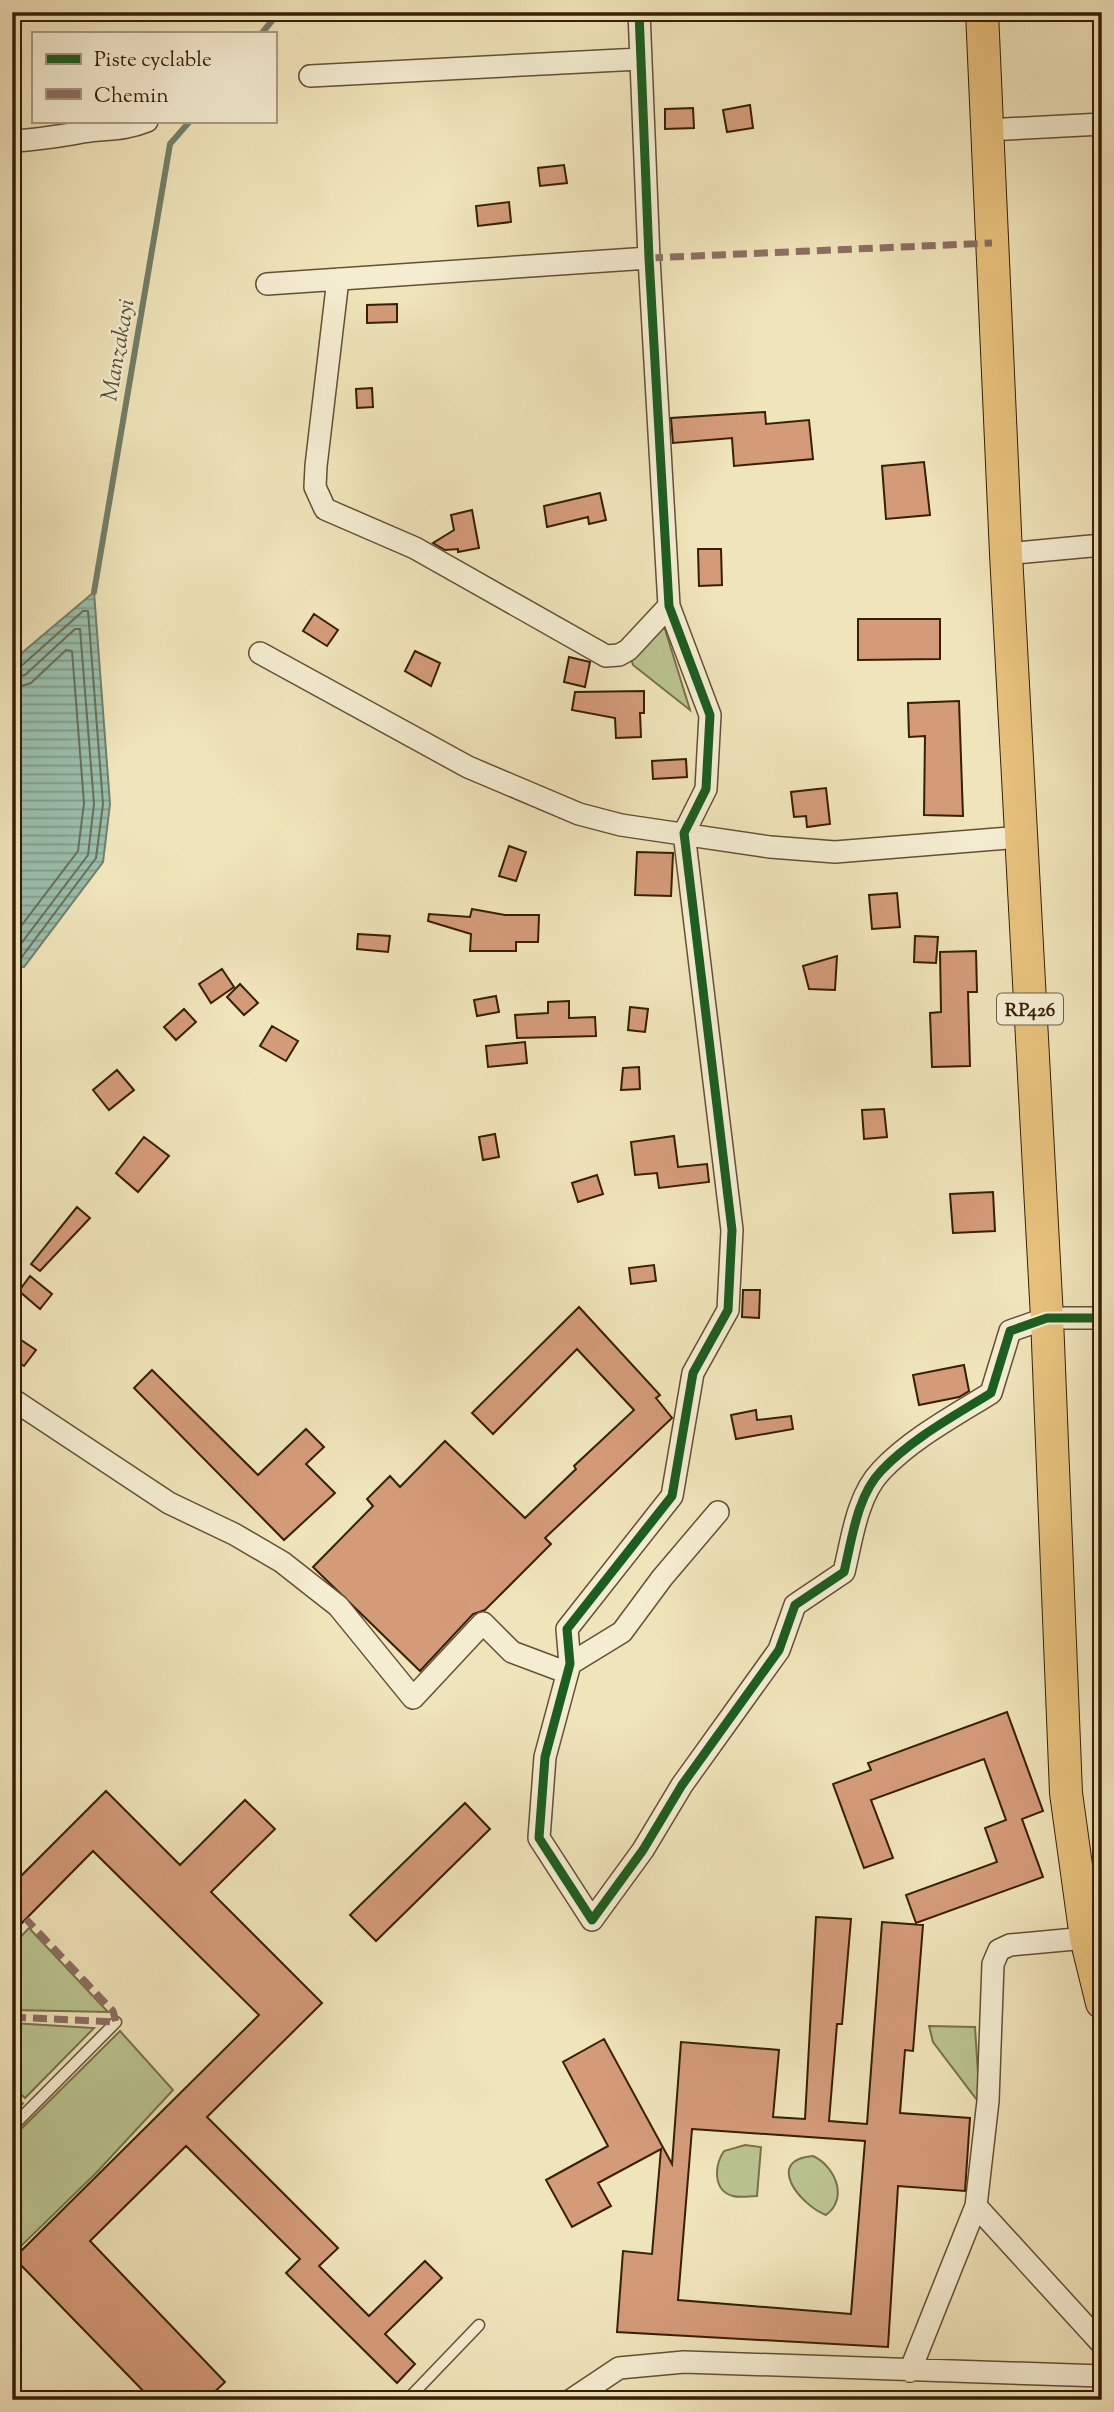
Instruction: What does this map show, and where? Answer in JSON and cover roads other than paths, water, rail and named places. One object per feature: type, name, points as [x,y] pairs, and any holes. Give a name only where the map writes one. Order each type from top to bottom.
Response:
[{"type":"main road","name":"RP426","points":[[982,12],[1006,554],[1047,1318],[1066,1793],[1086,1938],[1102,2003]]},
{"type":"street","points":[[639,12],[649,258],[669,606],[710,715],[706,789],[684,833],[732,1230],[728,1310],[693,1373],[672,1496],[567,1629],[570,1664],[545,1757],[539,1838],[593,1920],[643,1850],[682,1785],[779,1650],[794,1605],[844,1572],[857,1515],[880,1472],[933,1429],[991,1393],[1010,1331],[1047,1318],[1102,1318]]},
{"type":"street","points":[[310,76],[640,59]]},
{"type":"street","points":[[12,141],[46,140],[85,131],[124,130],[144,122]]},
{"type":"street","points":[[987,130],[1102,124]]},
{"type":"street","points":[[267,284],[649,258]]},
{"type":"street","points":[[338,279],[316,466],[315,486],[325,509],[415,548],[606,656],[620,655],[628,650],[639,635],[663,616],[669,606]]},
{"type":"street","points":[[1006,554],[1102,545]]},
{"type":"street","points":[[260,653],[468,767],[579,814],[621,825],[770,847],[835,852],[1021,837]]},
{"type":"street","points":[[12,1399],[169,1503],[234,1534],[282,1562],[338,1606],[413,1698],[483,1623],[512,1652],[560,1671],[622,1632],[662,1578],[718,1513]]},
{"type":"street","points":[[910,2371],[976,2206],[988,2101],[993,1964],[999,1950],[1010,1945],[1086,1938]]},
{"type":"street","points":[[976,2206],[1102,2344]]},
{"type":"street","points":[[571,2400],[619,2368],[684,2362],[1102,2375]]},
{"type":"lane","points":[[12,2127],[116,2022]]},
{"type":"lane","points":[[407,2400],[479,2325]]},
{"type":"water","points":[[94,592],[110,804],[103,862],[24,967],[12,966],[12,666],[23,652]]},
{"type":"waterway","name":"Manzakayi","points":[[263,32],[279,12]]},
{"type":"waterway","name":"Manzakayi","points":[[94,592],[170,144],[189,122]]}]
